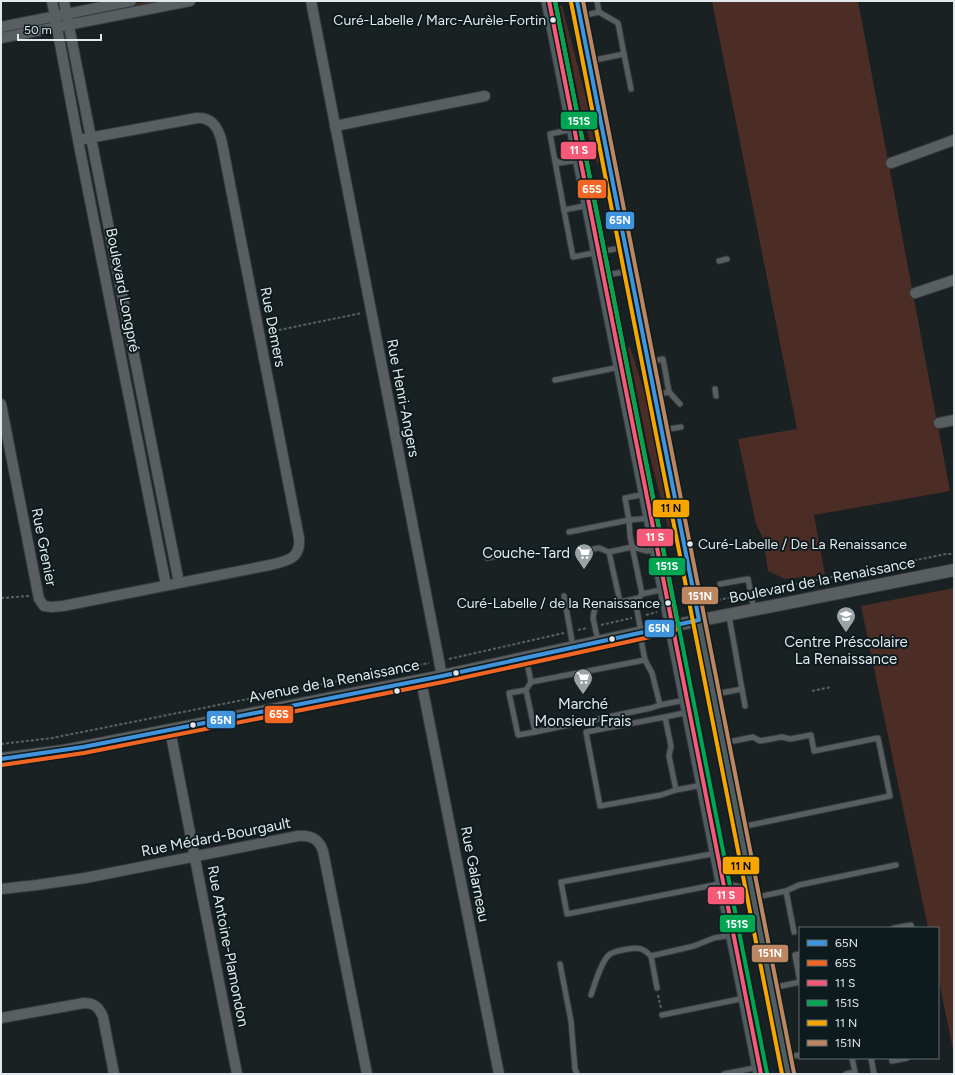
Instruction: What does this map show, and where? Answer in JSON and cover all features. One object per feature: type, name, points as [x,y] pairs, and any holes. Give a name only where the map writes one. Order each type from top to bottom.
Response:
[{"type":"main road","points":[[549,1],[760,1070]]},
{"type":"main road","points":[[577,1],[648,362],[662,394],[662,430],[771,988],[793,1056],[788,1074]]},
{"type":"street","name":"Boulevard Longpré","points":[[52,1],[166,585]]},
{"type":"street","name":"Boulevard Longpré","points":[[64,1],[179,583]]},
{"type":"street","points":[[1,27],[132,1]]},
{"type":"street","points":[[1,38],[190,1]]},
{"type":"street","name":"Rue Henri-Angers","points":[[311,1],[442,676]]},
{"type":"street","points":[[335,126],[485,96]]},
{"type":"street","name":"Rue Demers","points":[[78,140],[201,118],[209,120],[215,124],[219,131],[222,143],[300,538],[300,547],[294,557],[284,562],[179,583]]},
{"type":"street","points":[[891,163],[954,140]]},
{"type":"street","points":[[915,293],[954,280]]},
{"type":"street","name":"Rue Grenier","points":[[1,404],[39,599],[42,604],[56,607],[179,583]]},
{"type":"street","points":[[939,423],[954,420]]},
{"type":"street","name":"Boulevard de la Renaissance","points":[[672,626],[954,570]]},
{"type":"street","name":"Avenue de la Renaissance","points":[[1,759],[63,751],[170,730],[442,676],[672,626]]},
{"type":"street","name":"Rue Galarneau","points":[[421,680],[499,1074]]},
{"type":"street","name":"Rue Antoine-Plamondon","points":[[170,730],[238,1074]]},
{"type":"street","name":"Rue Médard-Bourgault","points":[[1,889],[85,878],[302,836],[311,837],[320,843],[323,851],[367,1074]]},
{"type":"street","points":[[1,1018],[84,1003],[95,1005],[103,1017],[114,1074]]},
{"type":"lane","points":[[597,1],[600,12]]},
{"type":"lane","points":[[580,16],[600,12],[618,23],[631,89]]},
{"type":"lane","points":[[589,61],[624,54]]},
{"type":"lane","points":[[574,129],[550,134],[573,257],[626,246]]},
{"type":"lane","points":[[555,160],[560,163],[580,160]]},
{"type":"lane","points":[[564,210],[589,205]]},
{"type":"lane","points":[[719,261],[727,259]]},
{"type":"lane","points":[[604,280],[612,274],[630,271]]},
{"type":"lane","points":[[555,380],[621,366]]},
{"type":"lane","points":[[715,389],[716,396]]},
{"type":"lane","points":[[662,394],[680,404]]},
{"type":"lane","points":[[662,430],[681,427]]},
{"type":"lane","points":[[642,594],[632,547],[625,498],[646,494]]},
{"type":"lane","points":[[569,532],[629,520],[651,518]]},
{"type":"lane","points":[[578,552],[599,548],[609,552],[632,547],[647,551],[657,548]]},
{"type":"lane","points":[[609,552],[620,602]]},
{"type":"lane","points":[[487,558],[515,553]]},
{"type":"lane","points":[[720,584],[748,579],[754,610]]},
{"type":"lane","points":[[598,641],[593,618],[595,607],[639,598],[642,594],[665,589]]},
{"type":"lane","points":[[564,596],[573,647]]},
{"type":"lane","points":[[635,599],[645,660],[652,673],[660,705]]},
{"type":"lane","points":[[729,615],[745,706]]},
{"type":"lane","points":[[526,657],[531,682],[526,690],[535,732]]},
{"type":"lane","points":[[531,682],[645,660]]},
{"type":"lane","points":[[714,694],[742,689]]},
{"type":"lane","points":[[526,690],[509,693],[518,735],[660,705],[688,706]]},
{"type":"lane","points":[[688,706],[665,717],[586,732],[600,806],[660,795],[704,784]]},
{"type":"lane","points":[[665,717],[671,746],[669,756],[676,790]]},
{"type":"lane","points":[[724,743],[753,737],[760,741],[782,737],[790,740],[811,735],[814,751],[878,738],[890,796],[740,827]]},
{"type":"lane","points":[[718,853],[561,882],[567,914],[724,883],[753,891],[786,891],[799,885],[896,865]]},
{"type":"lane","points":[[728,903],[753,891]]},
{"type":"lane","points":[[786,891],[794,932]]},
{"type":"lane","points":[[900,927],[911,925],[912,927]]},
{"type":"lane","points":[[651,956],[694,946],[714,938],[734,935]]},
{"type":"lane","points":[[591,995],[607,956],[620,950],[636,948],[643,949],[651,956],[657,988]]},
{"type":"lane","points":[[799,954],[795,955],[799,977]]},
{"type":"lane","points":[[560,964],[571,1021],[575,1069],[577,1074]]},
{"type":"lane","points":[[771,988],[799,982]]},
{"type":"lane","points":[[662,1015],[746,998]]},
{"type":"lane","points":[[846,1074],[855,1072],[852,1059]]},
{"type":"lane","points":[[871,1059],[874,1074]]},
{"type":"lane","points":[[892,1059],[892,1061],[902,1059]]},
{"type":"lane","points":[[724,1074],[760,1070]]},
{"type":"path","points":[[269,332],[364,313]]},
{"type":"path","name":"Boulevard de la Renaissance","points":[[757,592],[946,554],[954,554]]},
{"type":"path","name":"Boulevard de la Renaissance","points":[[710,601],[743,594]]},
{"type":"path","points":[[1,598],[30,596]]},
{"type":"path","points":[[646,615],[656,612]]},
{"type":"path","points":[[603,625],[630,618]]},
{"type":"path","points":[[579,630],[584,629]]},
{"type":"path","points":[[452,658],[562,633]]},
{"type":"path","name":"Avenue de la Renaissance","points":[[1,744],[58,736],[426,664]]},
{"type":"path","points":[[812,691],[831,687]]},
{"type":"path","points":[[657,988],[662,1015]]},
{"type":"shaded area","points":[[150,1],[169,1],[78,19],[77,15]]},
{"type":"shaded area","points":[[712,1],[858,1],[950,491],[814,515],[825,575],[785,579],[768,571],[763,538],[756,524],[738,439],[797,429]]},
{"type":"shaded area","points":[[560,6],[562,6],[585,94],[599,163],[597,163],[582,115]]},
{"type":"shaded area","points":[[630,347],[646,397],[674,543],[672,543],[648,449],[628,348]]},
{"type":"shaded area","points":[[954,588],[954,1054],[939,981],[939,927],[928,927],[861,606]]},
{"type":"transit line","points":[[549,1],[761,1074]]},
{"type":"transit line","name":"65S","points":[[2,765],[84,753],[443,682],[673,632],[677,629],[678,625],[555,1]]},
{"type":"transit line","name":"151S","points":[[555,1],[767,1073]]},
{"type":"transit line","name":"65N","points":[[1,759],[83,747],[442,676],[699,620],[577,1]]},
{"type":"transit line","name":"151N","points":[[583,1],[794,1073]]},
{"type":"transit line","points":[[571,2],[782,1074]]},
{"type":"place","name":"Curé-Labelle / Marc-Aurèle-Fortin","points":[[553,20]]},
{"type":"place","name":"Curé-Labelle / De La Renaissance","points":[[690,544]]},
{"type":"place","name":"Couche-Tard","points":[[584,570]]},
{"type":"place","name":"Curé-Labelle / de la Renaissance","points":[[668,603]]},
{"type":"place","name":"Centre Préscolaire La Renaissance","points":[[846,633]]},
{"type":"place","name":"Marché Monsieur Frais","points":[[583,695]]}]
